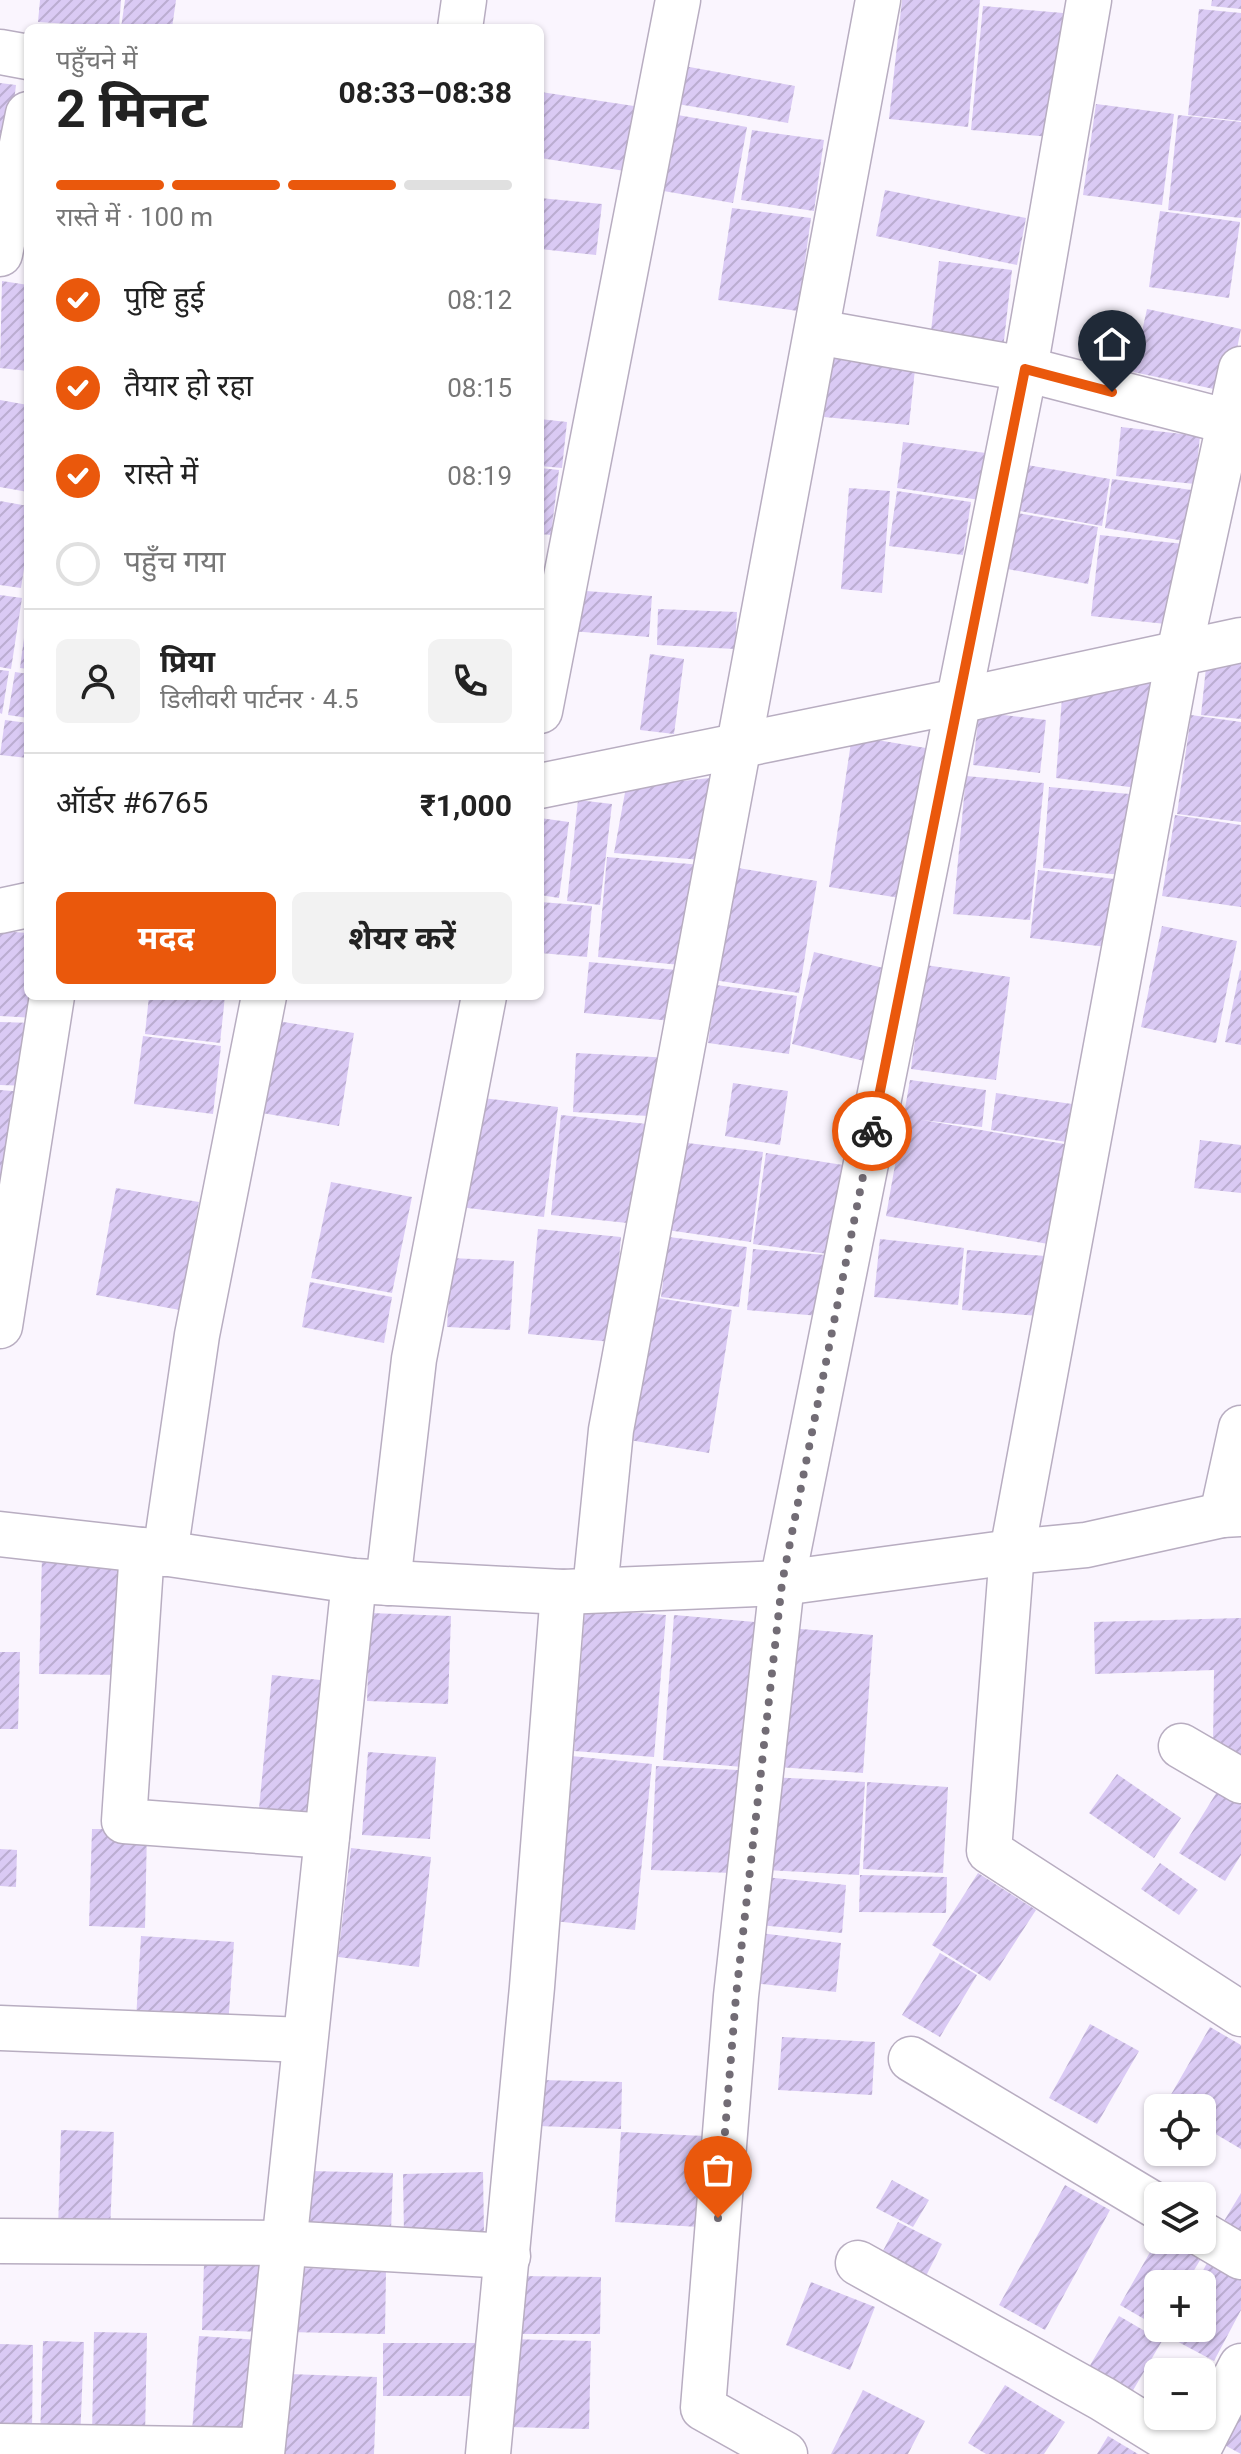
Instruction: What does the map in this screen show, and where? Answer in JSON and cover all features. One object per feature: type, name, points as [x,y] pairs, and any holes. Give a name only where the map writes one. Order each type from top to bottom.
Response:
[{"type":"street","points":[[461,24],[464,0]]},
{"type":"street","points":[[544,690],[678,0]]},
{"type":"street","points":[[488,2454],[532,1987],[579,1591],[878,0]]},
{"type":"street","points":[[785,2454],[703,2408],[736,1996],[782,1583],[1025,369],[1089,0]]},
{"type":"street","points":[[0,52],[24,56]]},
{"type":"street","points":[[12,236],[24,144]]},
{"type":"street","points":[[817,332],[1025,369],[1235,424]]},
{"type":"street","points":[[1241,369],[1235,424],[1179,653],[1012,1552],[989,1851],[1241,2014]]},
{"type":"street","points":[[544,785],[1241,640]]},
{"type":"street","points":[[0,911],[24,906]]},
{"type":"street","points":[[0,1326],[51,1000]]},
{"type":"street","points":[[263,1000],[154,1552],[124,1821],[327,1836]]},
{"type":"street","points":[[0,2446],[262,2452],[327,1836],[371,1582],[483,1000]]},
{"type":"street","points":[[0,1534],[371,1582],[579,1591],[782,1583],[1086,1545],[1232,1514],[1241,1428]]},
{"type":"street","points":[[1181,1746],[1241,1781]]},
{"type":"street","points":[[0,2028],[305,2040]]},
{"type":"street","points":[[911,2059],[1144,2199]]},
{"type":"street","points":[[0,2241],[283,2243],[508,2256]]},
{"type":"street","points":[[1216,2242],[1241,2257]]},
{"type":"street","points":[[858,2263],[1103,2399],[1194,2454],[1241,2366]]},
{"type":"building","points":[[40,0],[121,0],[119,24],[38,22]]},
{"type":"building","points":[[125,0],[176,0],[173,24],[122,24]]},
{"type":"building","points":[[902,0],[980,0],[968,127],[889,119]]},
{"type":"building","points":[[1212,0],[1241,0],[1241,9],[1211,6]]},
{"type":"building","points":[[983,6],[1063,13],[1051,137],[971,130]]},
{"type":"building","points":[[1199,9],[1241,13],[1241,121],[1188,115]]},
{"type":"building","points":[[673,64],[795,86],[788,123],[666,102]]},
{"type":"building","points":[[0,83],[16,85],[6,165],[0,164]]},
{"type":"building","points":[[544,92],[634,106],[625,171],[544,159]]},
{"type":"building","points":[[1096,104],[1174,114],[1162,205],[1083,195]]},
{"type":"building","points":[[666,113],[747,127],[733,203],[652,189]]},
{"type":"building","points":[[1178,115],[1241,122],[1241,218],[1168,210]]},
{"type":"building","points":[[752,130],[824,140],[814,211],[741,200]]},
{"type":"building","points":[[885,190],[1026,218],[1017,265],[876,236]]},
{"type":"building","points":[[544,198],[602,204],[596,255],[544,249]]},
{"type":"building","points":[[732,208],[811,218],[798,311],[718,300]]},
{"type":"building","points":[[1160,211],[1240,222],[1229,298],[1149,287]]},
{"type":"building","points":[[939,261],[1012,270],[1003,349],[930,340]]},
{"type":"building","points":[[2,281],[24,284],[24,371],[0,368]]},
{"type":"building","points":[[1147,309],[1241,329],[1228,392],[1133,372]]},
{"type":"building","points":[[831,352],[916,360],[909,425],[824,417]]},
{"type":"building","points":[[0,400],[24,404],[24,491],[0,487]]},
{"type":"building","points":[[544,419],[567,422],[562,468],[544,466]]},
{"type":"building","points":[[1121,427],[1200,436],[1195,484],[1116,476]]},
{"type":"building","points":[[903,442],[986,453],[980,500],[897,488]]},
{"type":"building","points":[[1021,464],[1110,479],[1102,526],[1014,510]]},
{"type":"building","points":[[544,468],[559,470],[551,535],[544,534]]},
{"type":"building","points":[[1112,479],[1199,491],[1191,542],[1105,528]]},
{"type":"building","points":[[849,488],[890,491],[882,593],[841,589]]},
{"type":"building","points":[[897,491],[971,502],[963,555],[889,546]]},
{"type":"building","points":[[0,501],[24,505],[24,568],[21,588],[0,585]]},
{"type":"building","points":[[1012,512],[1098,527],[1088,584],[1002,568]]},
{"type":"building","points":[[1100,535],[1184,544],[1175,625],[1091,616]]},
{"type":"building","points":[[573,590],[652,596],[649,637],[570,631]]},
{"type":"building","points":[[0,595],[22,598],[11,669],[0,667]]},
{"type":"building","points":[[658,609],[737,612],[735,649],[657,645]]},
{"type":"building","points":[[24,638],[24,668],[20,668]]},
{"type":"building","points":[[650,654],[684,659],[674,734],[640,730]]},
{"type":"building","points":[[1207,658],[1241,662],[1241,719],[1201,715]]},
{"type":"building","points":[[1159,662],[1146,789],[1056,778],[1063,684]]},
{"type":"building","points":[[0,670],[9,671],[2,714],[0,713]]},
{"type":"building","points":[[15,672],[24,673],[24,717],[8,715]]},
{"type":"building","points":[[979,712],[1046,720],[1040,773],[973,765]]},
{"type":"building","points":[[1191,715],[1241,722],[1241,822],[1177,814]]},
{"type":"building","points":[[5,720],[24,722],[24,758],[0,755]]},
{"type":"building","points":[[852,736],[932,749],[907,899],[829,887]]},
{"type":"building","points":[[966,776],[1044,783],[1030,920],[953,914]]},
{"type":"building","points":[[710,778],[702,860],[614,853],[626,787]]},
{"type":"building","points":[[1049,787],[1130,794],[1123,875],[1043,868]]},
{"type":"building","points":[[578,800],[612,804],[600,905],[567,901]]},
{"type":"building","points":[[1175,815],[1241,825],[1241,907],[1162,896]]},
{"type":"building","points":[[544,819],[569,822],[559,898],[544,896]]},
{"type":"building","points":[[607,857],[702,865],[691,966],[598,957]]},
{"type":"building","points":[[732,867],[817,881],[799,993],[714,980]]},
{"type":"building","points":[[1038,870],[1115,879],[1107,947],[1030,938]]},
{"type":"building","points":[[544,902],[592,906],[587,957],[544,953]]},
{"type":"building","points":[[1162,926],[1237,941],[1216,1043],[1141,1027]]},
{"type":"building","points":[[0,931],[24,933],[24,1000],[38,1000],[36,1018],[0,1016]]},
{"type":"building","points":[[814,952],[897,971],[877,1064],[792,1044]]},
{"type":"building","points":[[589,962],[688,971],[684,1022],[584,1013]]},
{"type":"building","points":[[925,965],[1010,977],[996,1080],[911,1069]]},
{"type":"building","points":[[1241,971],[1241,1045],[1225,1042]]},
{"type":"building","points":[[716,985],[797,996],[789,1054],[708,1043]]},
{"type":"building","points":[[149,1000],[225,1000],[220,1043],[145,1034]]},
{"type":"building","points":[[277,1021],[354,1033],[339,1126],[262,1113]]},
{"type":"building","points":[[0,1022],[34,1023],[30,1086],[0,1085]]},
{"type":"building","points":[[143,1036],[221,1046],[213,1114],[134,1104]]},
{"type":"building","points":[[576,1053],[672,1058],[668,1117],[573,1112]]},
{"type":"building","points":[[910,1080],[986,1090],[982,1127],[922,1120],[1082,1147],[1066,1247],[886,1216]]},
{"type":"building","points":[[733,1083],[788,1091],[780,1145],[725,1136]]},
{"type":"building","points":[[0,1090],[25,1092],[0,1199]]},
{"type":"building","points":[[996,1093],[1079,1105],[1073,1143],[991,1130]]},
{"type":"building","points":[[474,1097],[558,1107],[544,1217],[459,1207]]},
{"type":"building","points":[[561,1115],[647,1124],[637,1224],[551,1215]]},
{"type":"building","points":[[1200,1140],[1241,1145],[1241,1193],[1194,1188]]},
{"type":"building","points":[[679,1142],[763,1152],[751,1242],[667,1230]]},
{"type":"building","points":[[766,1153],[856,1167],[843,1256],[753,1244]]},
{"type":"building","points":[[331,1182],[412,1197],[392,1293],[311,1278]]},
{"type":"building","points":[[116,1188],[199,1202],[180,1310],[96,1295]]},
{"type":"building","points":[[538,1229],[621,1237],[612,1342],[528,1334]]},
{"type":"building","points":[[669,1237],[747,1247],[739,1307],[661,1297]]},
{"type":"building","points":[[880,1239],[964,1248],[958,1305],[874,1297]]},
{"type":"building","points":[[753,1249],[826,1255],[820,1316],[747,1310]]},
{"type":"building","points":[[967,1250],[1045,1256],[1039,1316],[962,1310]]},
{"type":"building","points":[[451,1258],[514,1261],[510,1330],[447,1327]]},
{"type":"building","points":[[310,1282],[392,1297],[384,1343],[302,1327]]},
{"type":"building","points":[[646,1296],[732,1310],[709,1453],[623,1439]]},
{"type":"building","points":[[42,1556],[127,1558],[125,1675],[39,1674]]},
{"type":"building","points":[[585,1609],[666,1615],[654,1757],[574,1751]]},
{"type":"building","points":[[370,1613],[451,1616],[448,1704],[367,1701]]},
{"type":"building","points":[[674,1615],[755,1622],[742,1767],[663,1760]]},
{"type":"building","points":[[1241,1618],[1241,1759],[1213,1745],[1214,1670],[1095,1674],[1094,1622]]},
{"type":"building","points":[[789,1628],[873,1635],[863,1773],[778,1767]]},
{"type":"building","points":[[0,1652],[20,1652],[18,1729],[0,1729]]},
{"type":"building","points":[[272,1675],[330,1681],[316,1825],[258,1819]]},
{"type":"building","points":[[368,1752],[436,1757],[430,1839],[362,1835]]},
{"type":"building","points":[[571,1756],[652,1764],[635,1930],[554,1921]]},
{"type":"building","points":[[656,1766],[738,1770],[732,1873],[651,1870]]},
{"type":"building","points":[[1117,1774],[1181,1818],[1154,1858],[1089,1813]]},
{"type":"building","points":[[770,1777],[865,1782],[859,1875],[766,1870]]},
{"type":"building","points":[[1225,1779],[1241,1789],[1241,1855],[1225,1881],[1179,1853]]},
{"type":"building","points":[[867,1782],[948,1787],[943,1873],[863,1869]]},
{"type":"building","points":[[92,1829],[147,1829],[145,1928],[89,1926]]},
{"type":"building","points":[[351,1848],[431,1857],[419,1967],[338,1957]]},
{"type":"building","points":[[0,1849],[17,1850],[16,1887],[0,1886]]},
{"type":"building","points":[[1160,1863],[1198,1890],[1179,1915],[1141,1889]]},
{"type":"building","points":[[978,1873],[1036,1910],[990,1981],[932,1945]]},
{"type":"building","points":[[860,1875],[947,1877],[946,1913],[859,1912]]},
{"type":"building","points":[[764,1877],[846,1885],[842,1933],[760,1925]]},
{"type":"building","points":[[759,1933],[841,1943],[836,1992],[753,1983]]},
{"type":"building","points":[[141,1936],[234,1942],[228,2026],[136,2020]]},
{"type":"building","points":[[940,1953],[977,1975],[940,2037],[902,2015]]},
{"type":"building","points":[[1090,2024],[1139,2051],[1097,2124],[1049,2098]]},
{"type":"building","points":[[1210,2027],[1241,2045],[1241,2149],[1216,2134],[1216,2094],[1171,2094]]},
{"type":"building","points":[[782,2037],[875,2042],[872,2095],[778,2090]]},
{"type":"building","points":[[540,2080],[622,2082],[621,2129],[538,2126]]},
{"type":"building","points":[[61,2130],[114,2132],[110,2232],[58,2230]]},
{"type":"building","points":[[621,2132],[704,2136],[699,2227],[615,2222]]},
{"type":"building","points":[[310,2171],[393,2173],[391,2231],[310,2229]]},
{"type":"building","points":[[483,2172],[484,2234],[404,2235],[403,2174]]},
{"type":"building","points":[[892,2180],[929,2200],[913,2227],[876,2208]]},
{"type":"building","points":[[1065,2185],[1110,2210],[1045,2330],[999,2305]]},
{"type":"building","points":[[1241,2193],[1241,2231],[1224,2221]]},
{"type":"building","points":[[898,2222],[942,2244],[918,2292],[873,2270]]},
{"type":"building","points":[[1149,2254],[1203,2255],[1194,2270],[1144,2270],[1144,2319],[1120,2305]]},
{"type":"building","points":[[1208,2261],[1241,2278],[1241,2310],[1216,2358],[1208,2358],[1178,2342],[1216,2342],[1216,2270],[1203,2270]]},
{"type":"building","points":[[204,2263],[267,2263],[265,2332],[202,2330]]},
{"type":"building","points":[[287,2268],[386,2269],[385,2334],[286,2332]]},
{"type":"building","points":[[516,2276],[601,2277],[600,2334],[515,2334]]},
{"type":"building","points":[[811,2282],[875,2307],[850,2370],[786,2345]]},
{"type":"building","points":[[1119,2316],[1144,2331],[1144,2342],[1161,2342],[1152,2358],[1144,2358],[1144,2372],[1125,2404],[1082,2379]]},
{"type":"building","points":[[94,2332],[147,2333],[145,2436],[92,2435]]},
{"type":"building","points":[[199,2336],[260,2340],[253,2436],[192,2432]]},
{"type":"building","points":[[508,2339],[591,2341],[589,2429],[505,2427]]},
{"type":"building","points":[[43,2341],[84,2342],[80,2441],[40,2440]]},
{"type":"building","points":[[383,2343],[479,2343],[479,2396],[383,2396]]},
{"type":"building","points":[[0,2344],[33,2345],[32,2434],[0,2434]]},
{"type":"building","points":[[288,2374],[377,2377],[374,2454],[285,2454]]},
{"type":"building","points":[[1005,2385],[1065,2422],[1044,2454],[986,2454],[968,2443]]},
{"type":"building","points":[[863,2390],[925,2421],[908,2454],[831,2454]]},
{"type":"building","points":[[1241,2401],[1241,2454],[1219,2442]]},
{"type":"building","points":[[1108,2436],[1138,2454],[1097,2454]]},
{"type":"way so far","points":[[718,2218],[736,1996],[782,1583],[872,1131]]},
{"type":"route","points":[[872,1131],[1025,369],[1112,392]]}]
